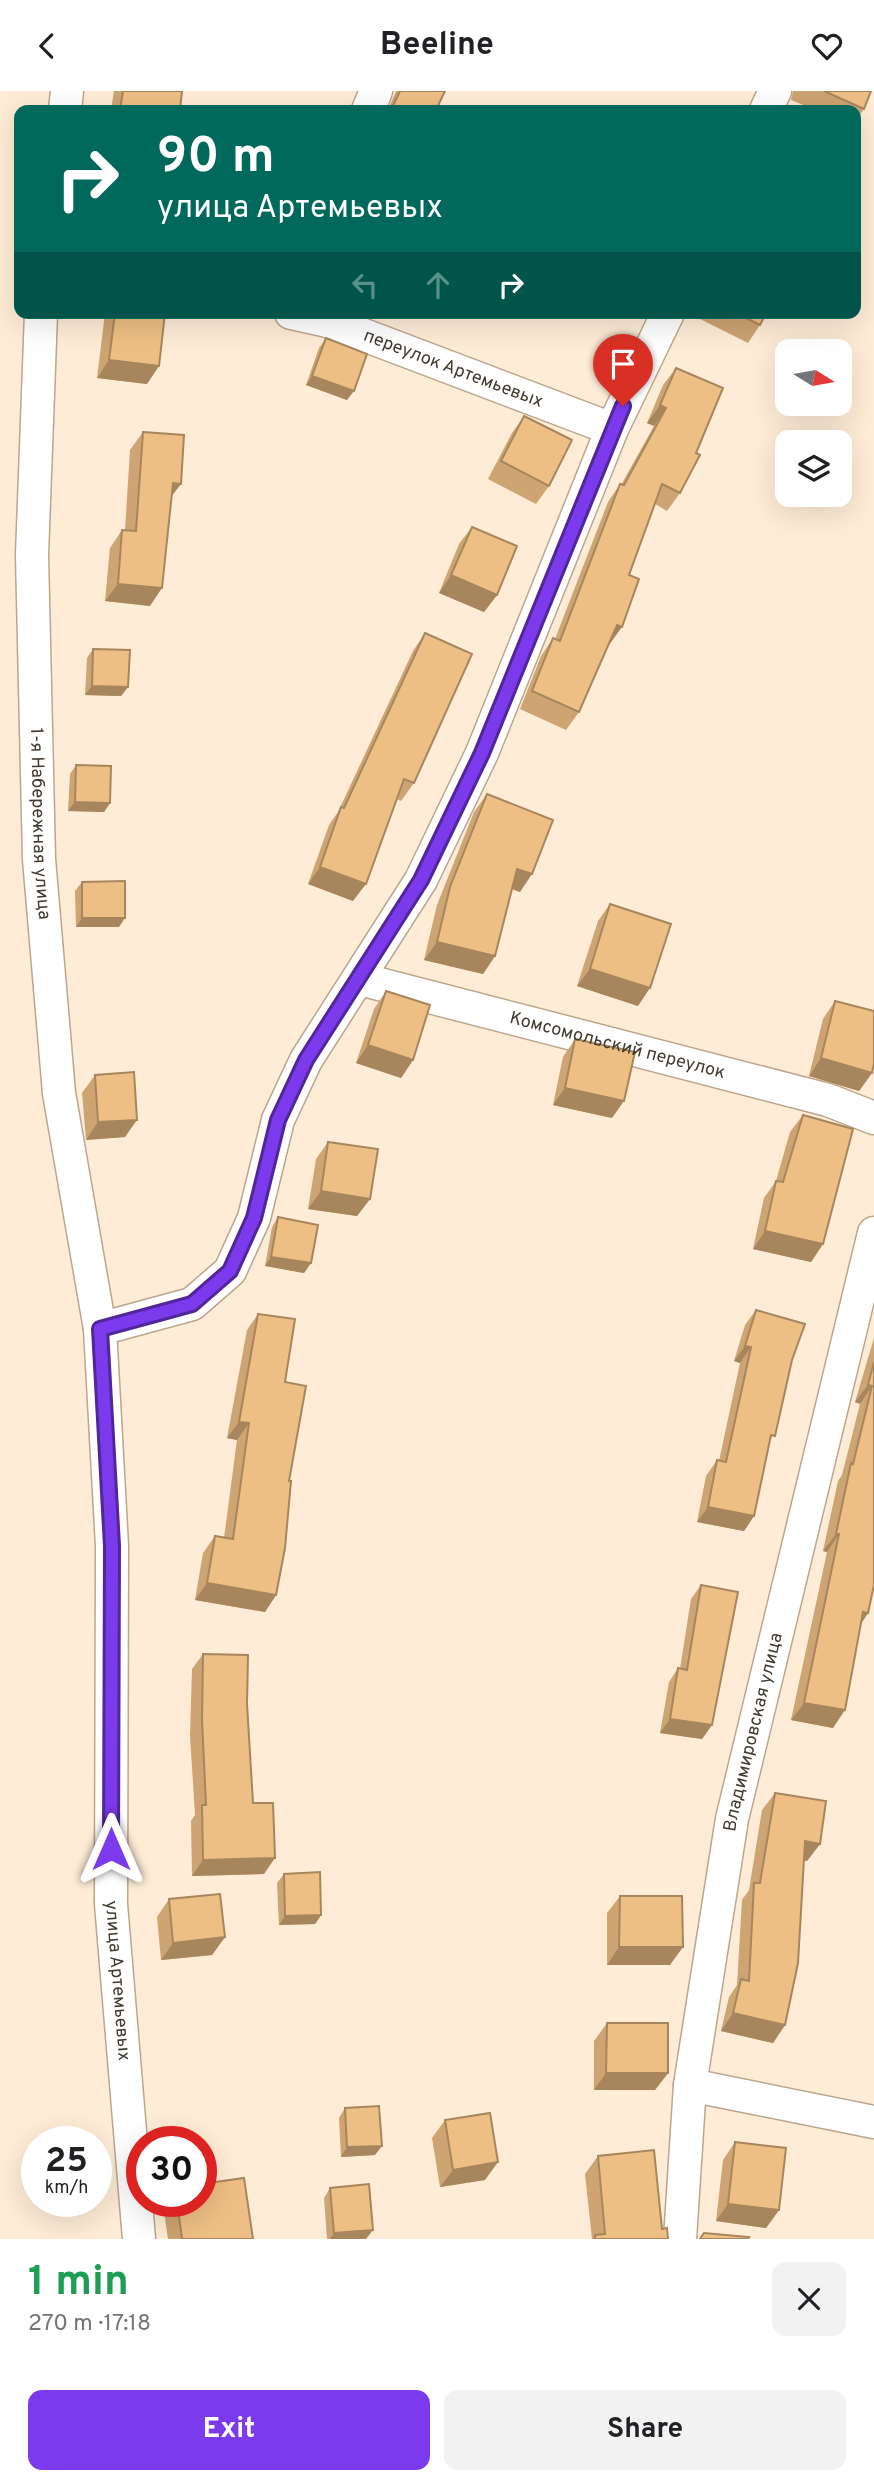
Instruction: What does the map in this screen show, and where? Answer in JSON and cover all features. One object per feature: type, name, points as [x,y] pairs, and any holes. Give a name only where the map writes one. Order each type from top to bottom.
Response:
[{"type":"street","name":"1-я Набережная улица","points":[[41,319],[32,555],[39,859],[59,1093],[100,1329]]},
{"type":"street","name":"переулок Артемьевых","points":[[318,319],[612,429]]},
{"type":"street","points":[[100,1329],[192,1304],[230,1271],[254,1218],[278,1120],[306,1060],[421,880],[482,753],[612,429],[665,319]]},
{"type":"street","name":"Комсомольский переулок","points":[[360,979],[828,1100],[874,1118]]},
{"type":"street","name":"Владимировская улица","points":[[680,2239],[690,2085],[732,1819],[874,1233]]},
{"type":"street","name":"улица Артемьевых","points":[[100,1329],[112,1546],[111,1904],[139,2239]]},
{"type":"street","points":[[690,2085],[874,2122]]},
{"type":"building","points":[[123,91],[182,91],[181,105],[121,105]]},
{"type":"building","points":[[400,91],[445,91],[438,105],[393,105]]},
{"type":"building","points":[[824,91],[871,91],[864,109],[861,105]]},
{"type":"building","points":[[114,319],[164,319],[159,366],[109,360]]},
{"type":"building","points":[[748,319],[763,319],[760,325]]},
{"type":"building","points":[[326,338],[367,354],[354,391],[312,376]]},
{"type":"building","points":[[676,368],[723,388],[696,453],[700,455],[680,493],[662,484],[629,575],[639,579],[622,627],[617,625],[579,712],[532,691],[553,638],[560,641],[620,484],[624,485],[666,408],[660,405]]},
{"type":"building","points":[[524,416],[572,440],[549,486],[501,461]]},
{"type":"building","points":[[143,432],[184,435],[181,484],[173,483],[162,588],[118,584],[122,530],[136,531]]},
{"type":"building","points":[[472,527],[517,546],[497,595],[451,575]]},
{"type":"building","points":[[425,633],[472,654],[414,783],[404,779],[366,884],[320,867],[341,807],[344,808]]},
{"type":"building","points":[[93,649],[130,650],[128,687],[92,686]]},
{"type":"building","points":[[76,765],[111,766],[110,803],[75,802]]},
{"type":"building","points":[[487,794],[553,820],[532,874],[517,869],[495,956],[437,942],[450,887]]},
{"type":"building","points":[[125,881],[125,918],[82,918],[82,882]]},
{"type":"building","points":[[610,904],[671,924],[650,988],[590,969]]},
{"type":"building","points":[[386,991],[430,1005],[413,1060],[368,1045]]},
{"type":"building","points":[[835,1001],[874,1011],[872,1073],[821,1058]]},
{"type":"building","points":[[575,1039],[635,1052],[624,1101],[565,1088]]},
{"type":"building","points":[[134,1072],[137,1120],[98,1122],[95,1075]]},
{"type":"building","points":[[803,1115],[853,1129],[823,1244],[765,1231],[776,1181],[783,1182]]},
{"type":"building","points":[[328,1142],[378,1149],[370,1199],[321,1191]]},
{"type":"building","points":[[278,1217],[318,1225],[311,1263],[271,1257]]},
{"type":"building","points":[[756,1310],[805,1324],[792,1360],[775,1436],[771,1435],[754,1516],[708,1507],[717,1460],[726,1462],[751,1347],[745,1346]]},
{"type":"building","points":[[258,1314],[295,1319],[285,1382],[306,1386],[289,1481],[285,1548],[276,1595],[207,1583],[215,1536],[233,1539],[249,1423],[239,1422]]},
{"type":"building","points":[[874,1362],[874,1585],[868,1613],[863,1612],[845,1710],[804,1703],[851,1463],[853,1464],[872,1386],[868,1385]]},
{"type":"building","points":[[701,1585],[738,1592],[712,1725],[670,1719],[678,1668],[687,1670]]},
{"type":"building","points":[[203,1654],[248,1655],[247,1704],[253,1803],[273,1803],[275,1858],[203,1860],[202,1805],[206,1805],[202,1720]]},
{"type":"building","points":[[775,1793],[826,1801],[820,1844],[805,1841],[798,1963],[785,2025],[733,2013],[741,1979],[749,1981],[754,1883],[760,1883]]},
{"type":"building","points":[[320,1872],[321,1915],[285,1916],[284,1874]]},
{"type":"building","points":[[220,1894],[225,1937],[173,1943],[169,1899]]},
{"type":"building","points":[[620,1896],[682,1896],[683,1947],[619,1947]]},
{"type":"building","points":[[607,2023],[668,2023],[668,2073],[606,2073]]},
{"type":"building","points":[[379,2106],[382,2146],[347,2147],[345,2108]]},
{"type":"building","points":[[490,2113],[498,2162],[453,2170],[445,2120]]},
{"type":"building","points":[[735,2142],[786,2148],[779,2210],[728,2204]]},
{"type":"building","points":[[654,2150],[662,2229],[667,2228],[668,2239],[595,2239],[595,2235],[605,2234],[598,2156]]},
{"type":"building","points":[[244,2178],[253,2239],[182,2239],[179,2217],[217,2217],[217,2182]]},
{"type":"building","points":[[369,2184],[373,2230],[334,2233],[330,2188]]},
{"type":"building","points":[[704,2233],[749,2237],[700,2239]]},
{"type":"route","points":[[111,1849],[112,1546],[100,1329],[192,1304],[230,1271],[254,1218],[278,1120],[306,1060],[421,880],[482,753],[623,406]]}]
